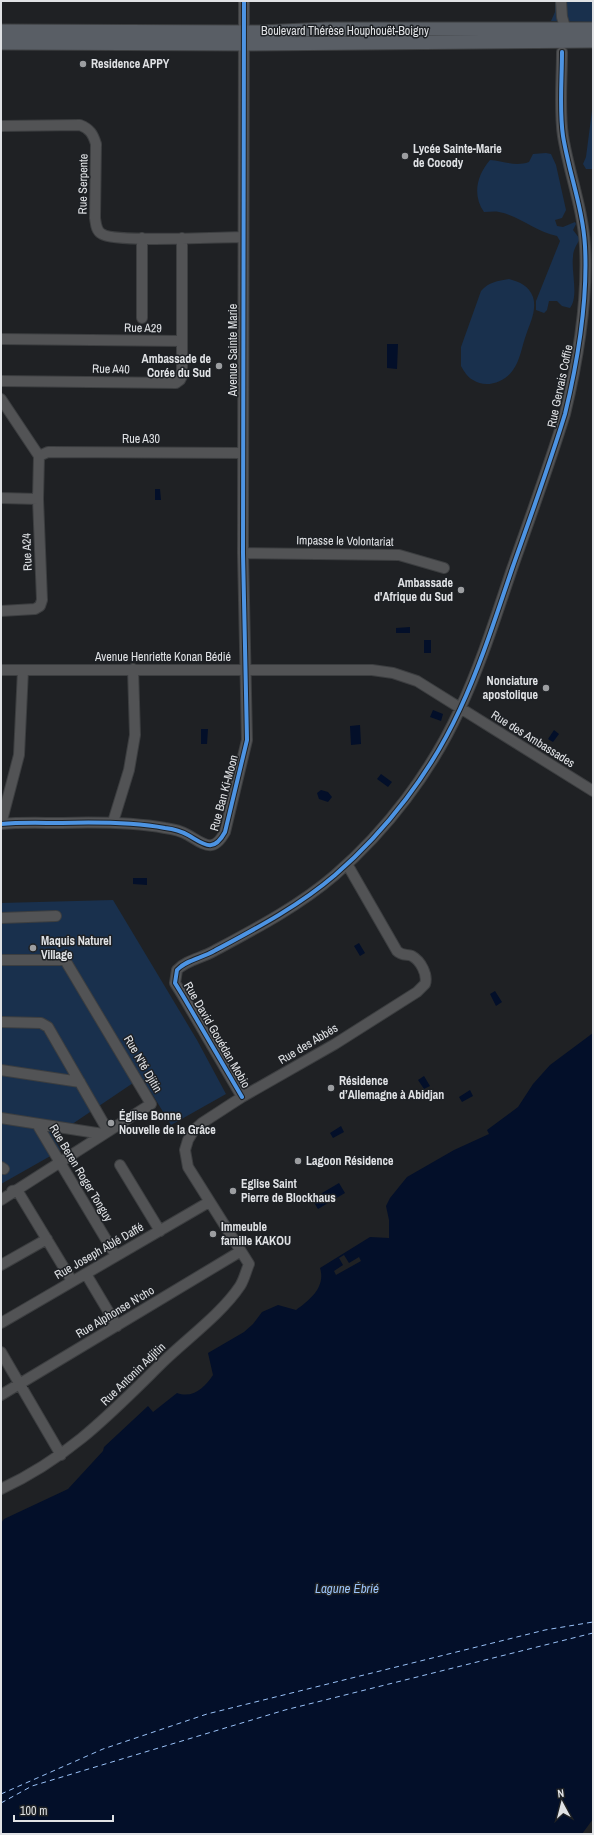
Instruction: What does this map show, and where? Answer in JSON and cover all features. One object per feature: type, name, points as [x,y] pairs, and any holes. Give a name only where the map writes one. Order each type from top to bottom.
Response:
[{"type":"main road","name":"Boulevard Thérèse Houphouët-Boigny","points":[[1,43],[244,37],[561,35],[593,29]]},
{"type":"main road","name":"Boulevard Thérèse Houphouët-Boigny","points":[[1,31],[244,37]]},
{"type":"main road","name":"Boulevard Thérèse Houphouët-Boigny","points":[[561,35],[593,42]]},
{"type":"street","name":"Avenue Sainte Marie","points":[[244,1],[243,553],[245,670]]},
{"type":"street","name":"Rue Gervais Coffie","points":[[460,709],[485,645],[557,442],[567,408],[578,354],[584,301],[585,245],[563,136],[561,35],[562,1]]},
{"type":"street","name":"Rue Serpente","points":[[1,126],[80,125],[87,128],[94,135],[96,144],[96,226],[98,231],[106,236],[142,238],[243,237]]},
{"type":"street","points":[[142,238],[142,318]]},
{"type":"street","points":[[182,238],[182,341]]},
{"type":"street","name":"Rue A29","points":[[1,339],[182,341]]},
{"type":"street","name":"Rue A40","points":[[1,381],[176,383],[182,376],[182,341]]},
{"type":"street","points":[[1,399],[39,456]]},
{"type":"street","name":"Rue A30","points":[[39,456],[48,452],[243,453]]},
{"type":"street","name":"Rue A24","points":[[1,611],[32,610],[41,604],[42,593],[38,499],[39,456]]},
{"type":"street","points":[[1,498],[38,499]]},
{"type":"street","name":"Impasse le Volontariat","points":[[243,553],[399,555],[444,568]]},
{"type":"street","name":"Avenue Henriette Konan Bédié","points":[[1,670],[372,670],[393,673],[417,681],[460,709]]},
{"type":"street","points":[[1,824],[19,755],[23,670]]},
{"type":"street","points":[[113,822],[129,770],[135,735],[133,670]]},
{"type":"street","name":"Rue Ban Ki-Moon","points":[[1,824],[113,822],[178,831],[188,835],[203,845],[212,845],[221,840],[225,832],[246,747],[245,670]]},
{"type":"street","name":"Rue des Ambassades","points":[[460,709],[593,791]]},
{"type":"street","name":"Rue David Gouédan Mobio","points":[[242,1097],[182,996],[176,983],[177,970],[185,963],[209,954],[269,921],[333,877],[380,831],[403,803],[442,743],[460,709]]},
{"type":"street","name":"Rue des Abbés","points":[[241,1251],[209,1202],[188,1166],[185,1150],[188,1140],[194,1130],[202,1123],[242,1097],[335,1044],[417,992],[425,984],[426,976],[420,964],[410,955],[401,955],[397,952],[347,864]]},
{"type":"street","points":[[1,918],[56,916]]},
{"type":"street","name":"Rue N'té Djitin","points":[[1,960],[65,960],[151,1104],[1,1200]]},
{"type":"street","points":[[1,1022],[45,1024],[80,1082],[106,1132]]},
{"type":"street","points":[[1,1070],[80,1082]]},
{"type":"street","points":[[1,1118],[106,1132]]},
{"type":"street","name":"Rue Beren Roger Tonguy","points":[[37,1124],[116,1256]]},
{"type":"street","points":[[120,1165],[160,1231]]},
{"type":"street","points":[[1,1194],[17,1190],[72,1282]]},
{"type":"street","name":"Rue Joseph Ablé Daffé","points":[[1,1323],[209,1202]]},
{"type":"street","points":[[1,1265],[47,1239]]},
{"type":"street","name":"Rue Alphonse N'cho","points":[[1,1395],[241,1251]]},
{"type":"street","name":"Rue Antonin Adjitin","points":[[1,1489],[41,1469],[61,1455],[120,1405],[232,1296],[241,1284],[249,1264],[241,1251]]},
{"type":"street","points":[[86,1274],[117,1326]]},
{"type":"street","points":[[1,1352],[61,1455]]},
{"type":"shaded area","points":[[555,1],[593,1],[593,22],[551,21],[555,12]]},
{"type":"shaded area","points":[[593,103],[593,169],[586,169],[583,164],[586,157]]},
{"type":"shaded area","points":[[533,154],[551,154],[556,165],[566,210],[562,218],[555,220],[557,226],[563,227],[575,222],[576,224],[573,230],[580,239],[573,254],[573,303],[570,308],[562,306],[557,301],[549,301],[547,310],[544,313],[536,310],[536,301],[560,241],[557,236],[542,231],[507,214],[484,212],[480,206],[477,192],[479,179],[490,160],[519,164],[529,162]]},
{"type":"shaded area","points":[[509,279],[524,285],[531,293],[534,302],[532,316],[519,358],[510,374],[495,383],[478,383],[466,374],[461,366],[461,347],[481,291],[497,281]]},
{"type":"shaded area","points":[[113,900],[197,1040],[226,1094],[171,1125],[151,1092],[139,1079],[53,1137],[61,1150],[1,1184],[1,903]]},
{"type":"water","points":[[387,344],[398,344],[397,369],[387,368]]},
{"type":"water","points":[[155,489],[160,489],[161,500],[155,500]]},
{"type":"water","points":[[410,627],[410,633],[396,633],[396,628]]},
{"type":"water","points":[[424,640],[431,640],[431,653],[424,653]]},
{"type":"water","points":[[433,710],[443,714],[441,721],[430,717]]},
{"type":"water","points":[[360,725],[361,744],[351,745],[350,726]]},
{"type":"water","points":[[201,729],[208,729],[207,744],[201,744]]},
{"type":"water","points":[[554,730],[559,734],[553,742],[548,739]]},
{"type":"water","points":[[381,774],[392,782],[388,787],[377,779]]},
{"type":"water","points":[[321,790],[328,792],[332,797],[328,802],[319,799],[317,793]]},
{"type":"water","points":[[133,878],[147,878],[147,885],[133,884]]},
{"type":"water","points":[[359,943],[365,953],[360,956],[354,946]]},
{"type":"water","points":[[495,991],[502,1002],[496,1006],[490,994]]},
{"type":"water","name":"Lagune Ébrié","points":[[593,1033],[593,1819],[582,1834],[1,1834],[1,1523],[4,1519],[68,1489],[103,1451],[104,1447],[148,1406],[153,1412],[177,1393],[193,1393],[202,1388],[213,1375],[208,1353],[244,1332],[253,1324],[262,1312],[278,1305],[296,1310],[316,1292],[319,1287],[321,1281],[320,1268],[370,1237],[389,1238],[389,1220],[386,1206],[390,1198],[407,1177],[454,1150],[489,1134],[487,1130],[518,1107],[533,1084],[550,1065]]},
{"type":"water","points":[[424,1076],[430,1086],[424,1089],[418,1080]]},
{"type":"water","points":[[470,1090],[473,1096],[462,1102],[459,1097]]},
{"type":"water","points":[[341,1126],[344,1132],[333,1138],[330,1133]]},
{"type":"water","points":[[339,1183],[345,1193],[318,1209],[312,1199]]},
{"type":"pier","points":[[344,1255],[349,1263],[359,1257],[361,1261],[336,1275],[334,1271],[343,1265],[339,1258]]},
{"type":"ferry route","points":[[1,1794],[103,1749],[207,1714],[545,1630],[593,1622]]},
{"type":"ferry route","points":[[1,1803],[32,1786],[285,1710],[593,1633]]},
{"type":"cycle path","points":[[1,824],[101,823],[139,825],[177,830],[208,845],[216,843],[221,839],[225,832],[247,740],[243,553],[244,1]]},
{"type":"cycle path","points":[[242,1097],[175,983],[177,970],[189,961],[209,953],[261,925],[307,897],[354,858],[390,819],[406,799],[436,755],[460,709],[475,675],[565,414],[578,352],[586,267],[582,218],[563,136],[561,105],[562,52]]},
{"type":"place","name":"Residence APPY","points":[[83,64]]},
{"type":"place","name":"Lycée Sainte-Marie de Cocody","points":[[405,156]]},
{"type":"place","name":"Ambassade de Corée du Sud","points":[[219,366]]},
{"type":"place","name":"Ambassade d'Afrique du Sud","points":[[461,590]]},
{"type":"place","name":"Nonciature apostolique","points":[[546,688]]},
{"type":"place","name":"Maquis Naturel Village","points":[[33,948]]},
{"type":"place","name":"Résidence d’Allemagne à Abidjan","points":[[331,1088]]},
{"type":"place","name":"Église Bonne Nouvelle de la Grâce","points":[[111,1123]]},
{"type":"place","name":"Lagoon Résidence","points":[[298,1161]]},
{"type":"place","name":"Eglise Saint Pierre de Blockhaus","points":[[233,1191]]},
{"type":"place","name":"Immeuble famille KAKOU","points":[[213,1234]]}]
